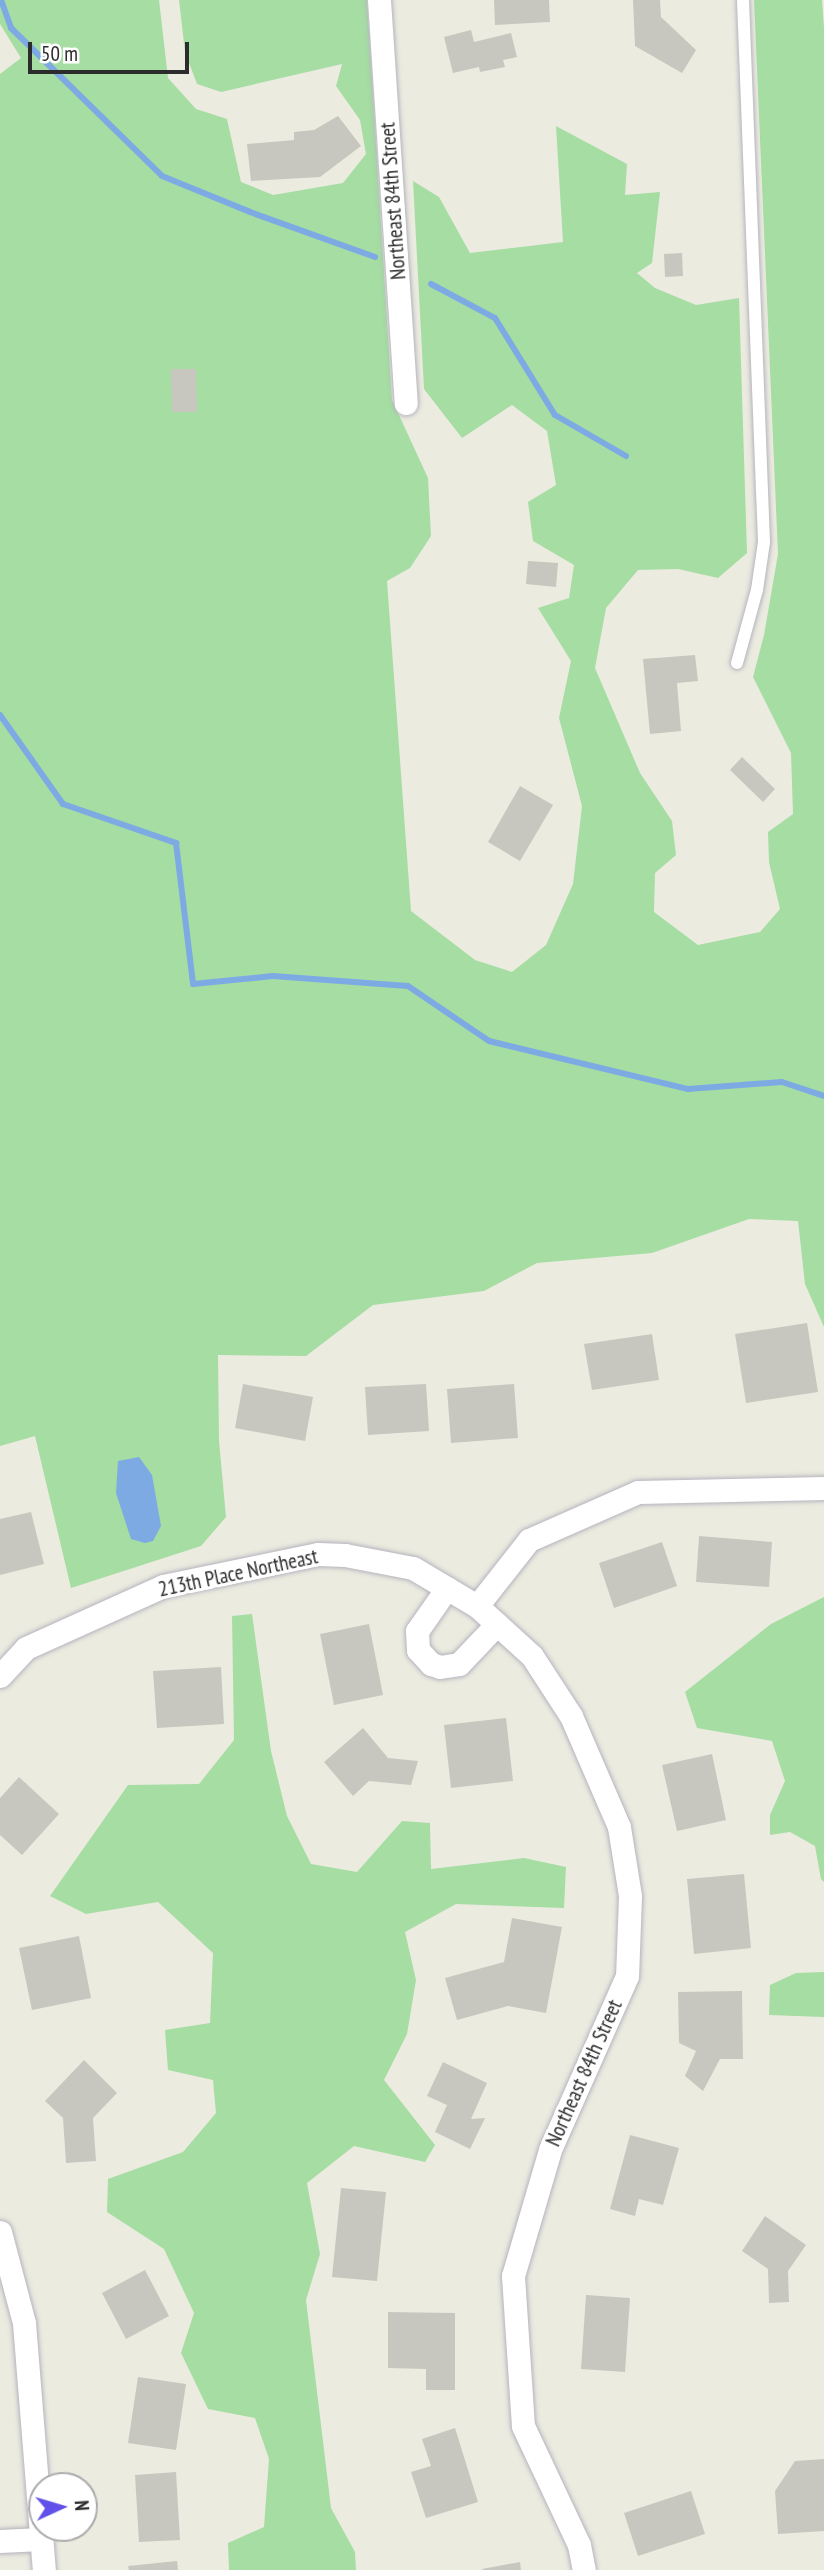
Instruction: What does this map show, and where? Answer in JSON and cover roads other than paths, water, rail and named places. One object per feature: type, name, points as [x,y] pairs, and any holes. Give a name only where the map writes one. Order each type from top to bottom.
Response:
[{"type":"street","name":"Northeast 84th Street","points":[[379,0],[407,402]]},
{"type":"street","points":[[477,1606],[529,1540],[638,1492],[824,1488]]},
{"type":"street","name":"213th Place Northeast","points":[[0,1676],[26,1648],[163,1586],[318,1554],[375,1558],[413,1568],[477,1606]]},
{"type":"street","points":[[447,1588],[417,1631],[418,1650],[431,1664],[440,1667],[459,1664],[497,1624]]},
{"type":"street","name":"Northeast 84th Street","points":[[477,1606],[532,1656],[572,1716],[619,1827],[630,1896],[627,1976],[550,2150],[513,2276],[523,2426],[579,2546],[584,2570]]},
{"type":"street","points":[[0,2232],[24,2323],[36,2472]]},
{"type":"street","points":[[0,2542],[28,2540]]},
{"type":"street","points":[[41,2542],[44,2570]]},
{"type":"lane","points":[[737,663],[758,590],[764,542],[743,0]]},
{"type":"water","points":[[139,1457],[152,1475],[161,1526],[153,1541],[145,1543],[131,1539],[116,1493],[118,1461]]},
{"type":"waterway","points":[[1,0],[11,28],[162,176],[250,212],[375,257]]},
{"type":"waterway","points":[[431,284],[495,318],[555,415],[626,456]]},
{"type":"waterway","points":[[0,715],[63,804],[176,843],[193,984],[273,976],[408,986],[489,1041],[688,1089],[782,1082],[824,1096]]}]
